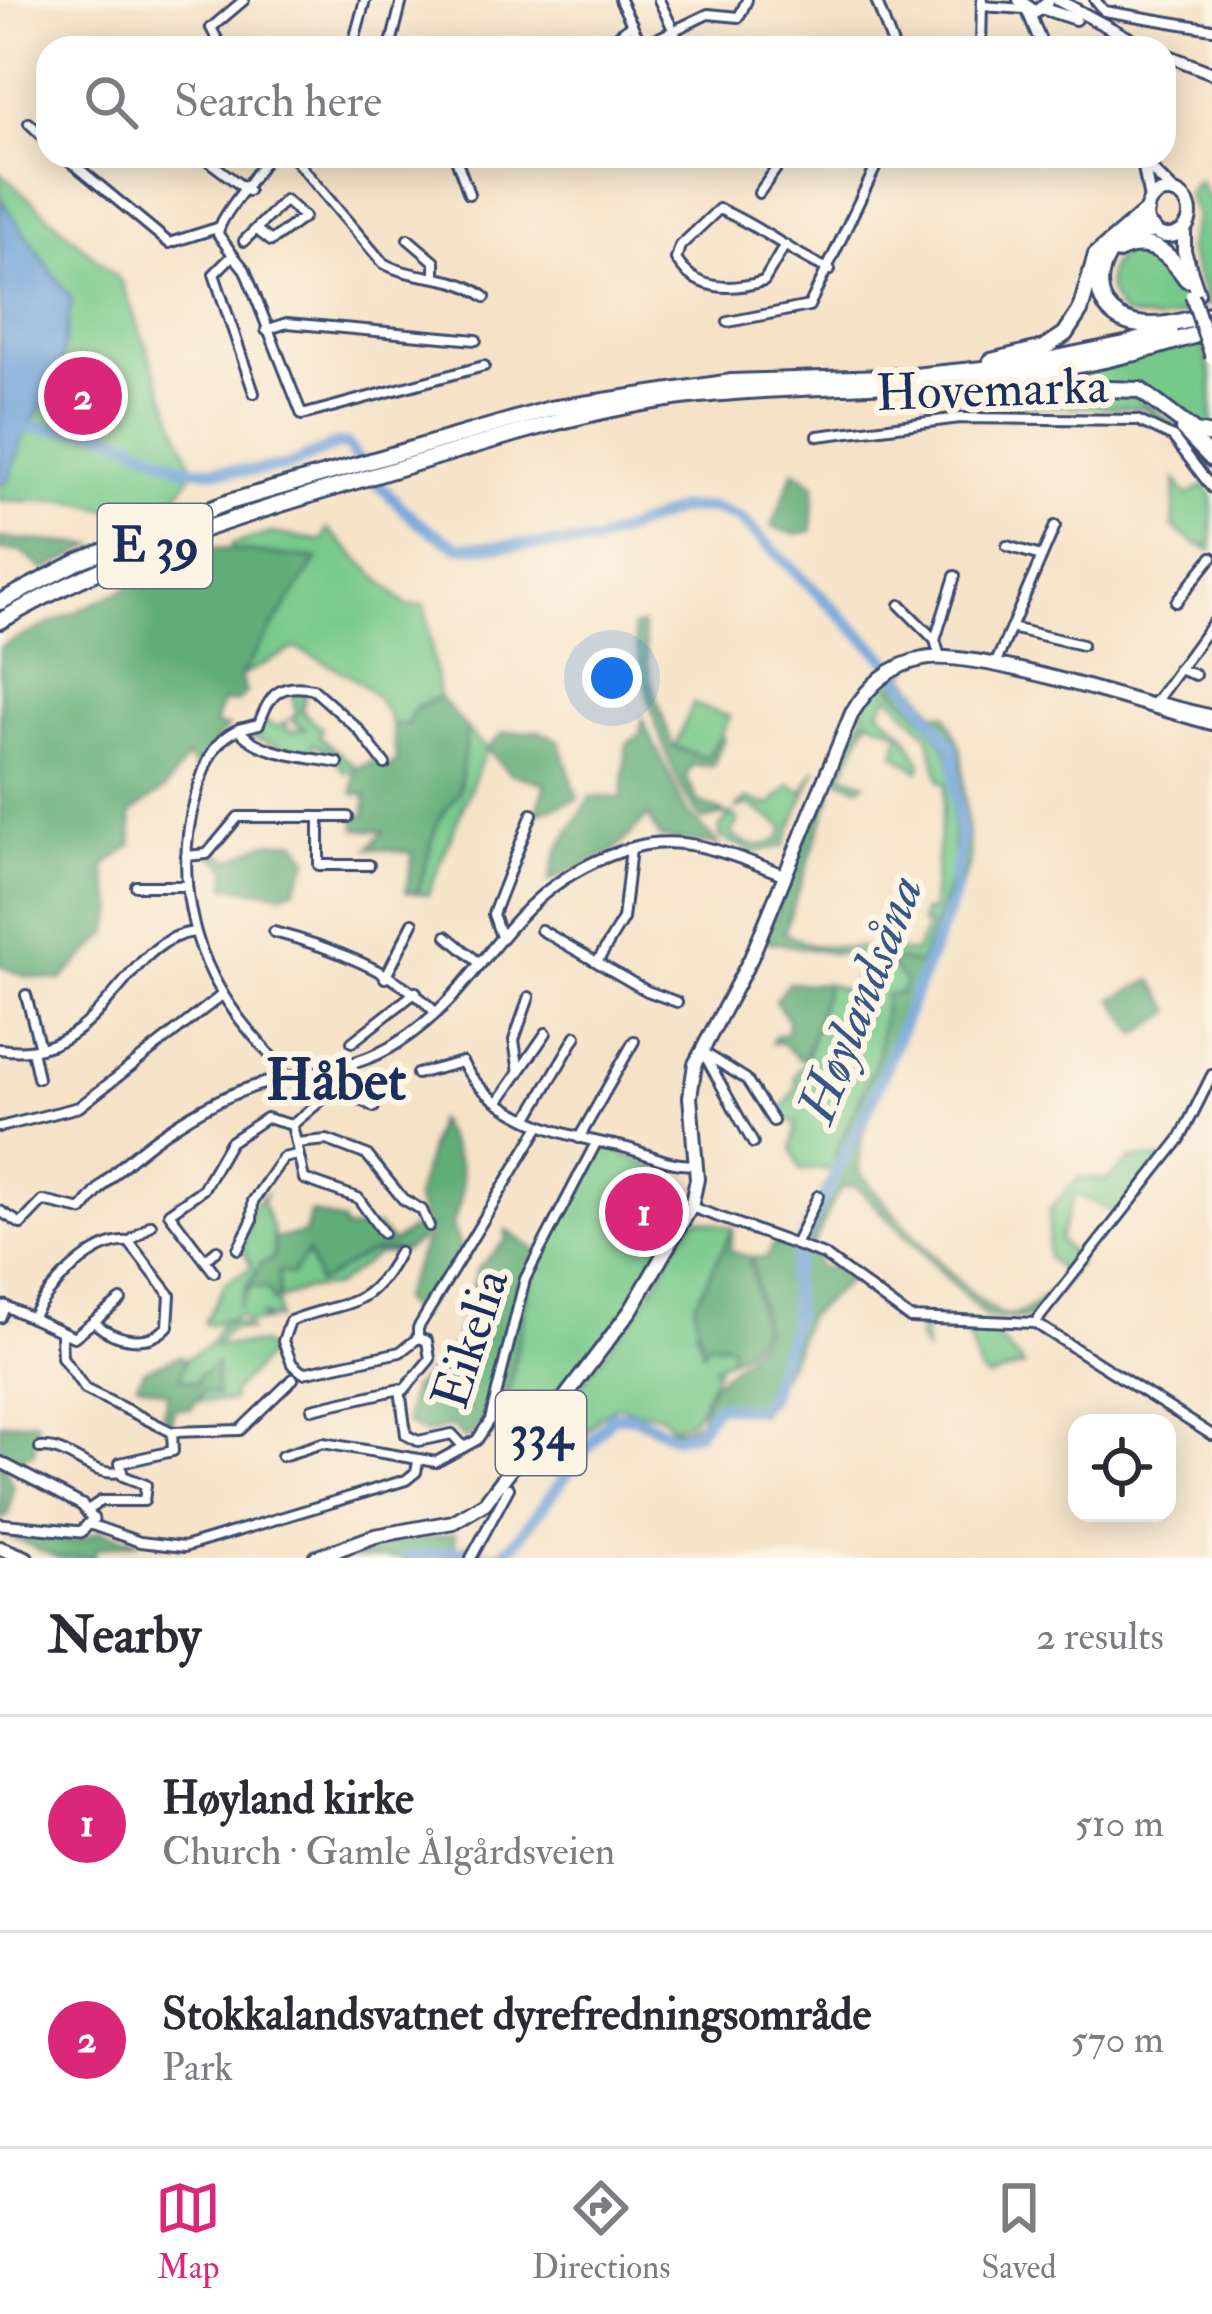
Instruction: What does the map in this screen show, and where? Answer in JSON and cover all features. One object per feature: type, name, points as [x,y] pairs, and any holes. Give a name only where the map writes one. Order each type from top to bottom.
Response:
[{"type":"highway","name":"E 39","points":[[930,381],[1054,342],[1079,311],[1101,248],[1148,206]]},
{"type":"highway","points":[[1105,260],[1121,239],[1160,233]]},
{"type":"highway","points":[[1105,260],[1125,247],[1150,246],[1167,254],[1192,289]]},
{"type":"highway","name":"E 39","points":[[1105,260],[1100,274],[1102,296],[1122,319],[1156,326],[1212,315]]},
{"type":"highway","name":"E 39","points":[[0,602],[144,533],[409,446],[611,403],[1056,372],[1212,315]]},
{"type":"highway","name":"E 39","points":[[1132,348],[1212,332]]},
{"type":"highway","name":"E 39","points":[[930,381],[1128,388],[1150,395],[1195,432],[1212,436]]},
{"type":"highway","name":"E 39","points":[[0,621],[155,546],[611,403]]},
{"type":"highway","points":[[1169,411],[1212,459]]},
{"type":"main road","points":[[1038,6],[1040,36]]},
{"type":"main road","points":[[1038,6],[1107,36]]},
{"type":"main road","points":[[1038,6],[1120,36]]},
{"type":"main road","points":[[1176,60],[1212,73]]},
{"type":"main road","points":[[1145,168],[1148,206],[1212,332]]},
{"type":"main road","points":[[1152,168],[1191,211],[1184,230],[1192,289],[1212,357]]},
{"type":"main road","points":[[1148,206],[1174,192]]},
{"type":"main road","points":[[1160,233],[1184,230]]},
{"type":"main road","name":"334","points":[[315,1558],[375,1536],[453,1522],[485,1504],[631,1310],[692,1207],[696,1165],[690,1089],[704,1052],[748,964],[852,713],[892,669],[940,657],[1212,719]]},
{"type":"main road","points":[[0,1548],[26,1558]]},
{"type":"street","points":[[214,36],[212,24],[244,0]]},
{"type":"street","points":[[355,36],[365,0]]},
{"type":"street","points":[[394,36],[402,0]]},
{"type":"street","points":[[620,0],[641,36]]},
{"type":"street","points":[[659,0],[676,36]]},
{"type":"street","points":[[661,36],[712,13],[738,17],[747,0]]},
{"type":"street","points":[[876,0],[890,36]]},
{"type":"street","points":[[982,3],[1002,0]]},
{"type":"street","points":[[1095,0],[1104,11],[1212,29]]},
{"type":"street","points":[[982,3],[1038,6]]},
{"type":"street","points":[[981,36],[982,3]]},
{"type":"street","points":[[618,36],[632,24]]},
{"type":"street","points":[[29,123],[36,130]]},
{"type":"street","points":[[78,168],[169,243],[217,228],[260,168]]},
{"type":"street","points":[[218,168],[248,190]]},
{"type":"street","points":[[302,168],[383,263],[458,280],[485,298]]},
{"type":"street","points":[[459,168],[469,194]]},
{"type":"street","points":[[760,193],[777,168]]},
{"type":"street","points":[[728,322],[805,309],[830,270],[876,168]]},
{"type":"street","points":[[244,241],[285,200],[304,217],[272,241],[257,230]]},
{"type":"street","points":[[785,245],[764,281],[722,290],[682,268],[676,259],[680,246],[719,209],[785,245],[830,270]]},
{"type":"street","points":[[217,228],[245,270],[296,411],[307,416],[484,366]]},
{"type":"street","points":[[408,239],[434,262],[435,275]]},
{"type":"street","points":[[232,255],[217,269],[214,281],[254,393]]},
{"type":"street","points":[[266,330],[287,323],[476,340]]},
{"type":"street","name":"Hovemarka","points":[[818,436],[960,418],[1137,420],[1173,436],[1212,488]]},
{"type":"street","points":[[994,666],[1055,526]]},
{"type":"street","points":[[1007,546],[1041,556]]},
{"type":"street","points":[[1176,602],[1212,557]]},
{"type":"street","points":[[935,640],[955,576]]},
{"type":"street","points":[[899,605],[935,640],[940,657]]},
{"type":"street","points":[[1154,704],[1212,624]]},
{"type":"street","points":[[1011,628],[1082,645]]},
{"type":"street","points":[[1178,669],[1195,675]]},
{"type":"street","points":[[288,1078],[222,995],[195,932],[186,856],[189,824],[205,767],[222,739],[259,724],[268,698],[280,689],[313,689],[358,729],[385,764]]},
{"type":"street","points":[[238,729],[244,737],[285,752],[338,763]]},
{"type":"street","points":[[500,934],[493,914],[532,814]]},
{"type":"street","points":[[186,856],[208,854],[238,817],[348,817]]},
{"type":"street","points":[[319,817],[319,866],[369,865]]},
{"type":"street","points":[[0,1211],[21,1224],[44,1201],[82,1210],[125,1166],[186,1122],[248,1089],[322,1073],[387,1050],[436,1013],[500,934],[552,885],[631,848],[690,844],[784,875]]},
{"type":"street","points":[[597,962],[622,919],[631,848]]},
{"type":"street","points":[[136,886],[187,886]]},
{"type":"street","points":[[386,978],[412,923]]},
{"type":"street","points":[[541,930],[677,1001]]},
{"type":"street","points":[[0,1049],[36,1049],[74,1033],[169,938],[195,932]]},
{"type":"street","points":[[274,932],[310,942],[416,992],[436,1013]]},
{"type":"street","points":[[447,936],[478,962]]},
{"type":"street","points":[[352,1042],[416,992]]},
{"type":"street","points":[[26,995],[38,1078]]},
{"type":"street","points":[[0,1127],[79,1107],[222,995]]},
{"type":"street","points":[[519,1072],[514,1040],[529,997]]},
{"type":"street","points":[[499,1101],[546,1033]]},
{"type":"street","points":[[529,1118],[576,1036]]},
{"type":"street","points":[[579,1138],[634,1041]]},
{"type":"street","points":[[704,1052],[746,1078],[773,1121]]},
{"type":"street","points":[[704,1052],[753,1143]]},
{"type":"street","points":[[417,1074],[462,1062],[483,1094],[540,1126],[662,1163],[696,1165]]},
{"type":"street","points":[[322,1073],[326,1093]]},
{"type":"street","points":[[1035,1323],[1180,1138],[1212,1076]]},
{"type":"street","points":[[292,1125],[326,1093],[344,1090],[374,1107]]},
{"type":"street","points":[[214,1272],[169,1213],[203,1189],[230,1142],[266,1118],[292,1125]]},
{"type":"street","points":[[292,1125],[304,1179],[358,1198],[383,1233]]},
{"type":"street","points":[[399,1252],[379,1286],[358,1304],[290,1321],[283,1341],[292,1364],[303,1373],[400,1352],[418,1338],[427,1314],[540,1126]]},
{"type":"street","points":[[296,1143],[327,1140],[367,1155],[403,1198],[422,1210],[429,1226]]},
{"type":"street","name":"Eikelia","points":[[282,1456],[323,1443],[418,1462],[441,1461],[464,1447],[490,1420],[525,1280],[596,1143]]},
{"type":"street","points":[[238,1249],[252,1221],[253,1201],[283,1158],[297,1155]]},
{"type":"street","points":[[801,1245],[818,1196]]},
{"type":"street","points":[[692,1207],[716,1220],[801,1245],[871,1284],[910,1318],[1035,1323],[1212,1435]]},
{"type":"street","points":[[33,1316],[54,1285],[110,1244],[129,1242],[151,1225]]},
{"type":"street","points":[[95,1323],[123,1338],[151,1338],[168,1326],[170,1295],[129,1242]]},
{"type":"street","points":[[205,1260],[217,1250]]},
{"type":"street","points":[[3,1312],[33,1316],[62,1335],[74,1337],[121,1300]]},
{"type":"street","points":[[62,1335],[62,1358],[77,1383],[172,1432],[236,1432],[293,1379]]},
{"type":"street","points":[[418,1338],[427,1341],[432,1354],[404,1390],[400,1417],[406,1436],[418,1442],[452,1433],[464,1447]]},
{"type":"street","points":[[312,1409],[404,1390]]},
{"type":"street","points":[[120,1472],[125,1459],[173,1451],[172,1432]]},
{"type":"street","points":[[40,1448],[56,1449],[107,1474],[120,1472],[146,1485],[144,1502],[101,1501],[89,1509]]},
{"type":"street","points":[[0,1462],[89,1509]]},
{"type":"street","points":[[0,1524],[78,1532],[92,1525],[140,1542],[184,1547],[406,1480],[416,1472],[418,1462]]},
{"type":"street","points":[[472,1555],[509,1487]]},
{"type":"street","points":[[89,1509],[92,1525]]},
{"type":"green space","points":[[0,172],[121,281],[191,463],[192,474],[177,495],[124,513],[70,501],[0,501]]},
{"type":"green space","points":[[1198,180],[1212,205],[1212,305],[1207,307],[1188,249],[1196,216],[1187,193]]},
{"type":"green space","points":[[1125,251],[1157,252],[1183,284],[1191,312],[1158,321],[1123,315],[1108,282],[1112,266]]},
{"type":"green space","points":[[1201,342],[1212,376],[1212,431],[1185,421],[1152,392],[1037,381]]},
{"type":"green space","points":[[1010,389],[1133,393],[1176,426],[1212,465],[1212,479],[1173,434],[1142,417],[1149,415],[1148,408],[1020,406],[1018,413],[1034,413],[1007,417]]},
{"type":"green space","points":[[794,470],[815,484],[812,531],[795,534],[772,527]]},
{"type":"green space","points":[[1176,480],[1187,496],[1204,485],[1212,495],[1212,551],[1204,548],[1206,543],[1200,546],[1173,528]]},
{"type":"green space","points":[[328,529],[407,606],[425,605],[439,697],[417,707],[409,724],[392,725],[365,687],[295,648],[239,677],[317,559],[232,550],[231,545],[271,533],[322,541]]},
{"type":"green space","points":[[0,538],[95,545],[45,570],[20,551],[0,550]]},
{"type":"green space","points":[[213,548],[317,559],[240,677],[246,692],[238,702],[222,702],[215,726],[228,727],[216,740],[199,776],[188,756],[165,789],[131,813],[132,845],[104,867],[115,911],[108,934],[61,980],[24,976],[0,966],[0,647]]},
{"type":"green space","points":[[642,625],[651,682],[673,747],[707,758],[719,738],[724,738],[713,766],[692,765],[686,776],[698,802],[728,814],[702,820],[677,779],[643,675],[633,627]]},
{"type":"green space","points":[[910,668],[893,688],[946,748],[952,770],[954,872],[920,963],[894,960],[893,967],[905,981],[901,993],[886,994],[877,1060],[835,1178],[829,1169],[800,1170],[792,1149],[796,1123],[776,1117],[797,1088],[795,1076],[807,1058],[827,984],[849,991],[865,958],[855,957],[856,947],[915,953],[928,924],[921,924],[923,911],[931,912],[946,783],[940,781],[928,735],[889,695],[879,710],[905,734],[921,763],[919,771],[895,754],[900,733],[868,719],[842,774],[865,783],[859,787],[839,780],[833,769],[861,721],[866,699]]},
{"type":"green space","points":[[907,677],[935,713],[946,714],[961,749],[970,862],[862,1135],[859,1171],[929,1251],[992,1308],[1011,1315],[1046,1296],[1051,1299],[1026,1319],[986,1317],[855,1186],[843,1187],[811,1246],[803,1243],[819,1200],[835,1178],[835,1154],[877,1060],[886,994],[901,993],[905,982],[892,967],[894,959],[920,963],[954,872],[952,769],[946,748],[926,720],[892,688]]},
{"type":"green space","points":[[306,690],[302,711],[322,729],[319,736],[357,768],[354,771],[344,772],[331,752],[313,744],[307,756],[248,736],[249,729],[265,722],[277,727],[286,722],[287,731],[305,729],[290,719],[297,714],[291,691]]},
{"type":"green space","points":[[439,697],[467,729],[459,793],[438,820],[418,893],[406,892],[413,853],[369,848],[384,831],[356,829],[355,816],[365,815],[366,795],[353,794],[354,769],[379,759],[385,769],[397,762],[392,725],[408,724],[413,711]]},
{"type":"green space","points":[[693,704],[730,717],[708,759],[675,746]]},
{"type":"green space","points":[[642,719],[686,810],[719,845],[661,838],[648,816],[615,850],[549,881],[558,850],[591,797],[622,798],[627,744],[640,736]]},
{"type":"green space","points":[[467,729],[486,749],[428,894],[418,893],[438,820],[459,793]]},
{"type":"green space","points":[[539,731],[559,740],[578,799],[536,813],[546,784],[509,773],[486,749],[503,733]]},
{"type":"green space","points":[[816,768],[784,846],[754,852],[720,837],[720,826],[733,814],[738,820],[731,833],[742,842],[760,845],[780,839],[784,827],[749,805],[736,809],[746,799],[771,805],[790,785],[803,792]]},
{"type":"green space","points":[[823,792],[832,793],[784,933],[811,945],[856,948],[855,957],[765,941]]},
{"type":"green space","points":[[296,841],[309,859],[295,888],[282,893],[226,887],[227,867],[211,855],[216,851],[232,860],[264,843]]},
{"type":"green space","points":[[1152,980],[1173,1011],[1137,1035],[1113,999]]},
{"type":"green space","points":[[788,983],[827,984],[806,1057],[799,1059],[782,1043],[772,1043],[775,1036],[787,1033],[788,1019],[775,1001]]},
{"type":"green space","points":[[437,1120],[461,1171],[461,1195],[452,1226],[461,1248],[417,1318],[400,1300],[429,1232],[415,1199]]},
{"type":"green space","points":[[598,1147],[620,1151],[692,1189],[633,1300],[552,1410],[523,1408],[508,1394],[530,1282]]},
{"type":"green space","points":[[1133,1158],[1161,1159],[1117,1214],[1075,1194],[1059,1240],[1080,1262],[1051,1299],[1046,1296],[1065,1276],[1047,1257],[1050,1209],[1079,1177],[1107,1180]]},
{"type":"green space","points":[[265,1195],[262,1203],[273,1230],[274,1258],[247,1282],[241,1301],[250,1286],[269,1290],[273,1300],[279,1270],[309,1251],[317,1282],[376,1247],[397,1253],[377,1254],[335,1286],[302,1290],[278,1300],[278,1319],[259,1315],[268,1321],[247,1323],[240,1315],[208,1325],[204,1323],[226,1282],[252,1267],[242,1247],[255,1203]]},
{"type":"green space","points":[[311,1212],[342,1222],[345,1230],[378,1227],[392,1243],[413,1228],[424,1229],[421,1240],[402,1252],[368,1253],[318,1283],[308,1252],[291,1275],[279,1271],[279,1296],[273,1301],[269,1290],[251,1286],[238,1308],[261,1263],[274,1258],[274,1239],[305,1233]]},
{"type":"green space","points":[[699,1219],[733,1228],[695,1331],[701,1343],[731,1345],[730,1358],[714,1367],[718,1369],[697,1413],[672,1426],[662,1416],[617,1406],[600,1416],[555,1474],[533,1464],[559,1415],[643,1303],[679,1236]]},
{"type":"green space","points":[[733,1228],[730,1251],[749,1257],[762,1327],[745,1351],[718,1365],[730,1358],[731,1345],[708,1342],[703,1352],[694,1306]]},
{"type":"green space","points":[[506,1230],[543,1255],[530,1282],[508,1394],[493,1385],[485,1421],[465,1440],[451,1426],[425,1434],[406,1423],[411,1390],[455,1343],[477,1269],[506,1240]]},
{"type":"green space","points":[[775,1242],[816,1255],[819,1268],[831,1267],[851,1279],[806,1317],[793,1354],[760,1415],[722,1402],[693,1432],[664,1432],[664,1427],[682,1429],[699,1421],[712,1384],[749,1353],[764,1330],[752,1257],[766,1258]]},
{"type":"green space","points":[[235,1321],[251,1330],[230,1328],[215,1345],[261,1344],[271,1352],[233,1392],[232,1401],[196,1401],[204,1390],[216,1395],[180,1378],[186,1359],[209,1345],[222,1323]]},
{"type":"green space","points":[[924,1321],[1001,1325],[999,1339],[1024,1366],[988,1378],[981,1374],[964,1325],[925,1323],[926,1353],[918,1337]]},
{"type":"green space","points":[[179,1356],[186,1359],[180,1378],[197,1383],[198,1376],[216,1364],[217,1395],[204,1391],[190,1409],[174,1408],[172,1422],[163,1414],[168,1393],[137,1383],[144,1370]]},
{"type":"green space","points":[[37,1421],[34,1453],[4,1462],[13,1487],[8,1515],[0,1520],[0,1423]]},
{"type":"green space","points":[[100,1531],[139,1542],[95,1549],[95,1558],[58,1558],[3,1534],[76,1541]]},
{"type":"green space","points":[[455,1534],[455,1548],[472,1544],[468,1558],[341,1558],[382,1544]]},
{"type":"water","points":[[0,198],[72,300],[57,388],[26,428],[9,481],[0,485]]},
{"type":"waterway","name":"Høylandsåna","points":[[26,428],[103,430],[187,469],[250,471],[288,466],[337,444],[347,445],[371,477],[417,522],[458,547],[594,543],[679,509],[713,508],[741,519],[887,660],[953,747],[960,842],[953,898],[872,1101],[803,1239],[791,1277],[795,1316],[767,1400],[753,1409],[716,1405],[697,1432],[675,1437],[634,1416],[612,1416],[512,1546],[497,1557],[451,1551],[406,1558]]},
{"type":"place","name":"Stokkalandsvatnet dyrefredningsområde","points":[[83,396]]},
{"type":"place","name":"Høyland kirke","points":[[644,1212]]},
{"type":"district","name":"Håbet","points":[[336,1081]]}]
